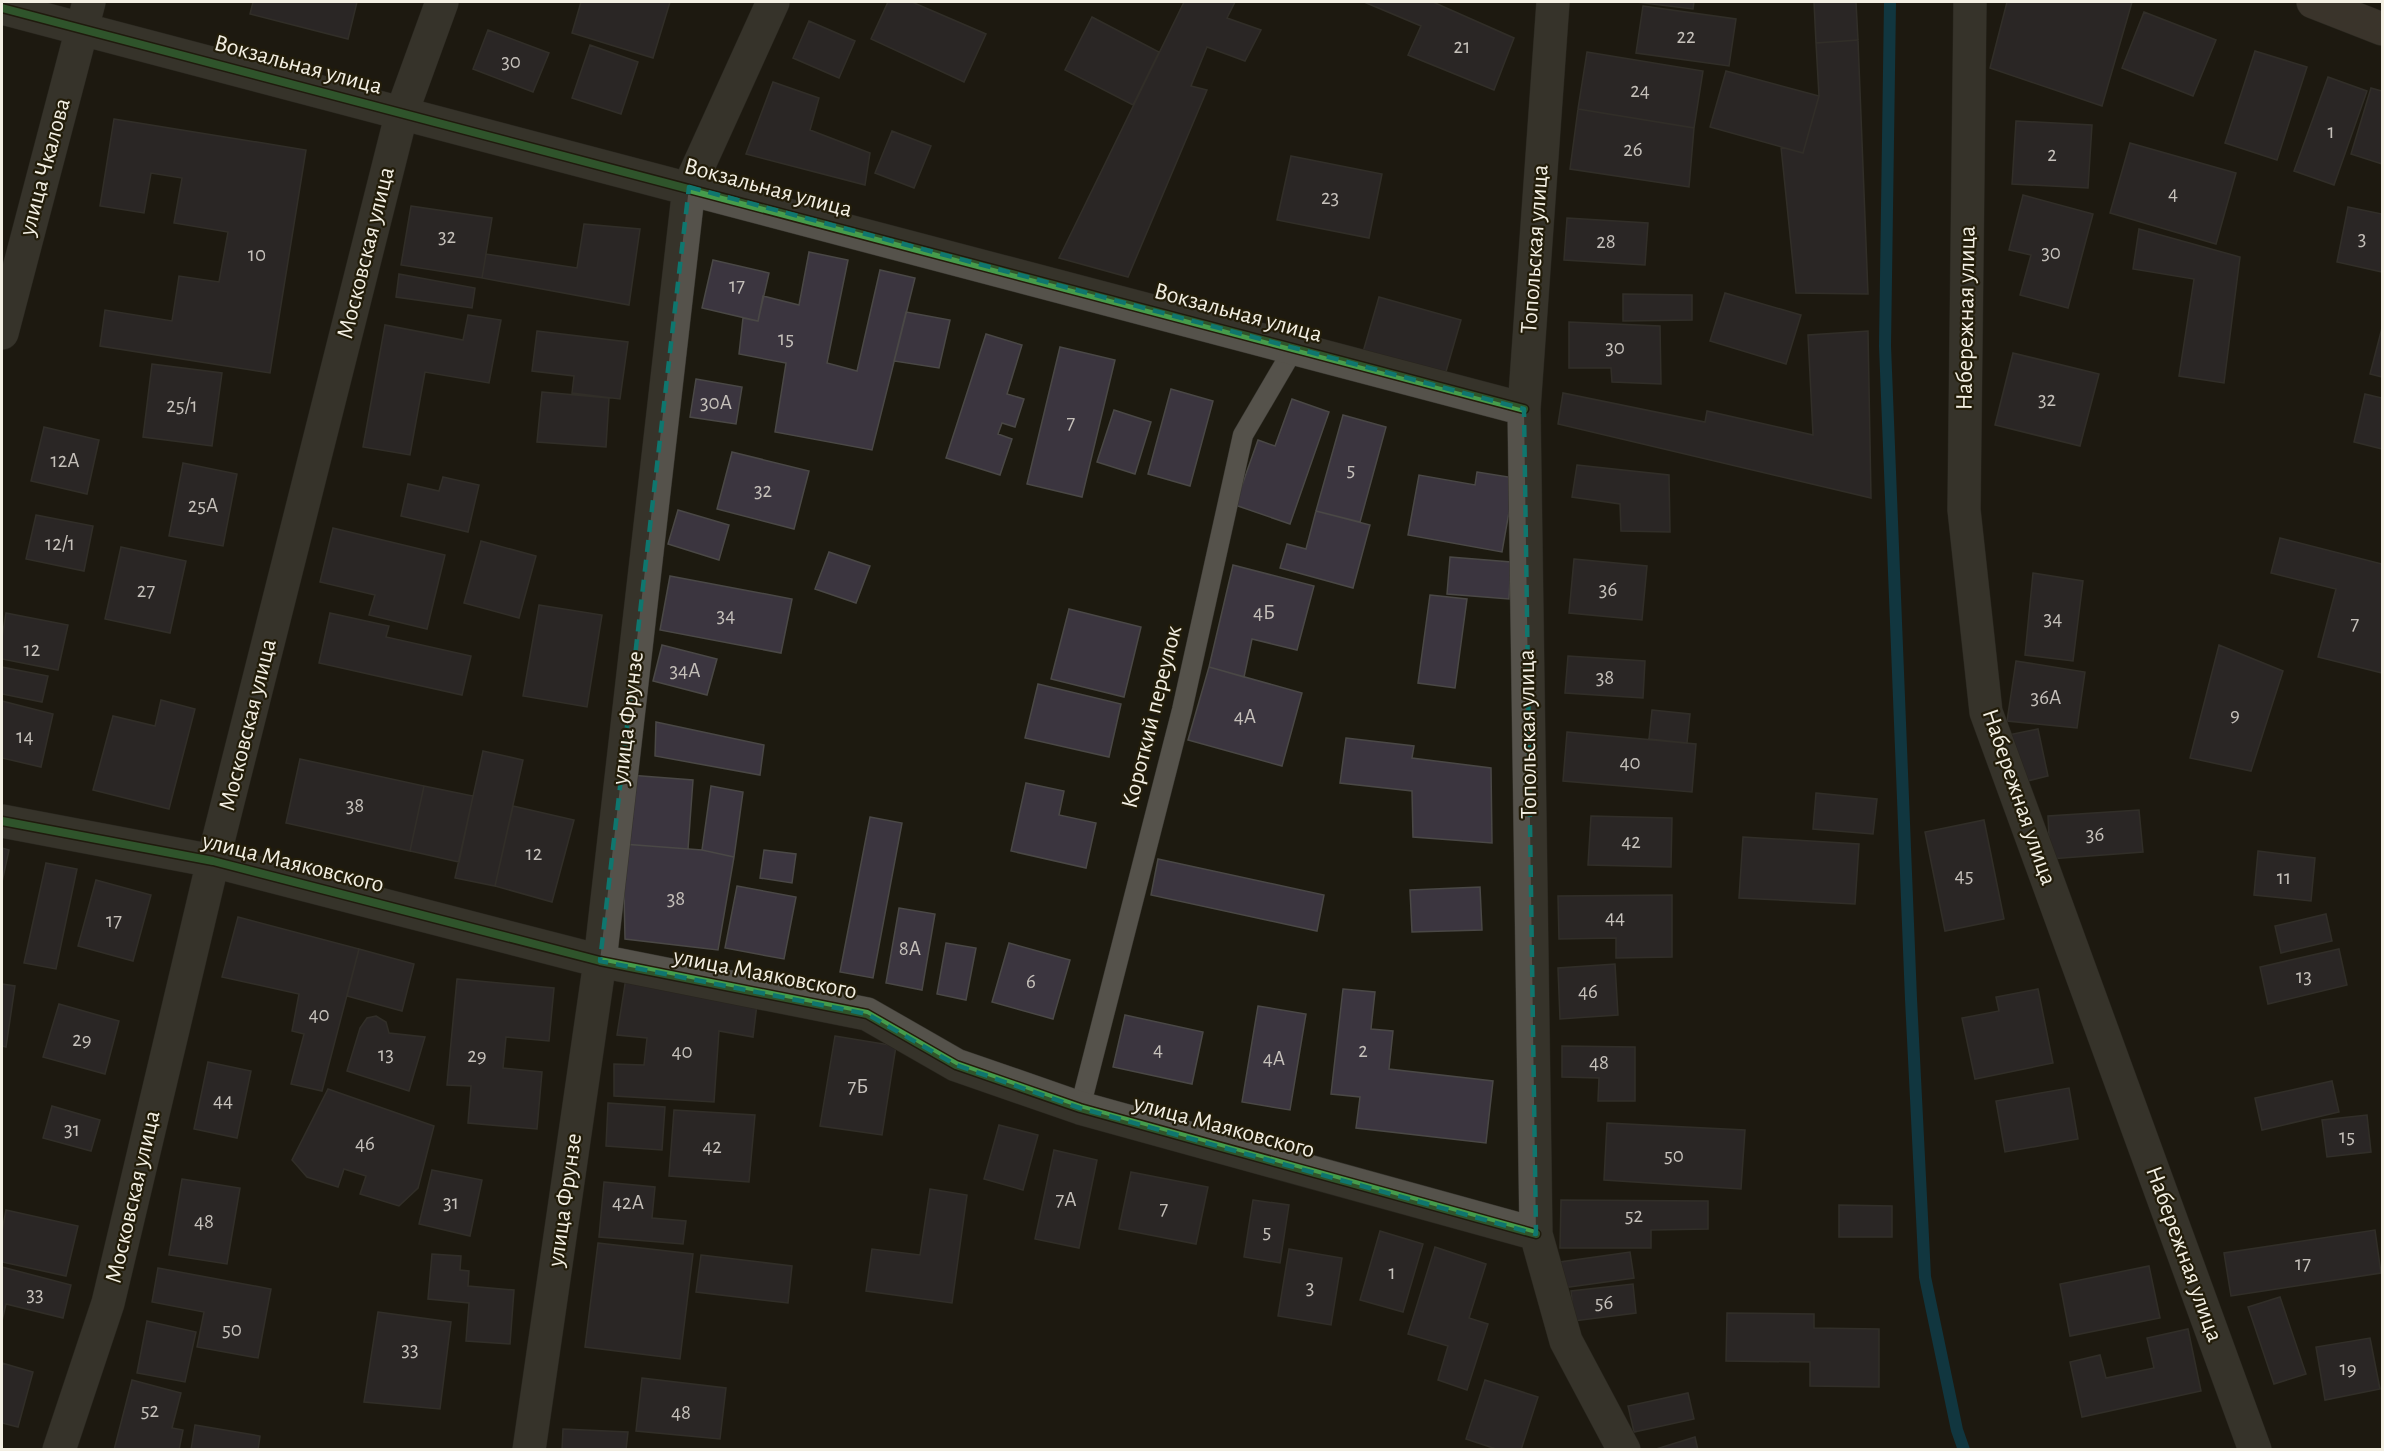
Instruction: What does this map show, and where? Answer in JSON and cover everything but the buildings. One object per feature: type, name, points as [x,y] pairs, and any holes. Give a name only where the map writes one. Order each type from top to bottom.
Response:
[{"type":"main road","points":[[2313,2],[2382,29]]},
{"type":"street","name":"Московская улица","points":[[59,1449],[108,1303],[213,861],[402,112],[442,2]]},
{"type":"street","name":"улица Фрунзе","points":[[529,1449],[600,961],[689,188],[773,2]]},
{"type":"street","name":"Топольская улица","points":[[1553,2],[1524,409],[1536,1234],[1566,1341],[1624,1449]]},
{"type":"street","name":"Набережная улица","points":[[1970,2],[1964,510],[1986,712],[2255,1449]]},
{"type":"street","name":"Вокзальная улица","points":[[2,8],[85,15],[402,112],[1524,409]]},
{"type":"street","name":"улица Чкалова","points":[[2,333],[85,15]]},
{"type":"street","name":"улица Маяковского","points":[[2,821],[213,861],[600,961],[867,1014],[956,1065],[1080,1108],[1536,1234]]},
{"type":"lane","name":"Короткий переулок","points":[[1080,1108],[1182,710],[1243,435],[1294,348]]},
{"type":"highlighted area","points":[[689,187],[1524,409],[1536,1234],[1080,1108],[956,1065],[867,1014],[600,961]]},
{"type":"waterway","points":[[1890,2],[1885,346],[1911,999],[1925,1277],[1957,1430],[1964,1450]]},
{"type":"cycle path","points":[[2,8],[1524,409]]},
{"type":"cycle path","points":[[2,821],[213,861],[600,961],[867,1014],[956,1065],[1080,1108],[1536,1234]]}]
